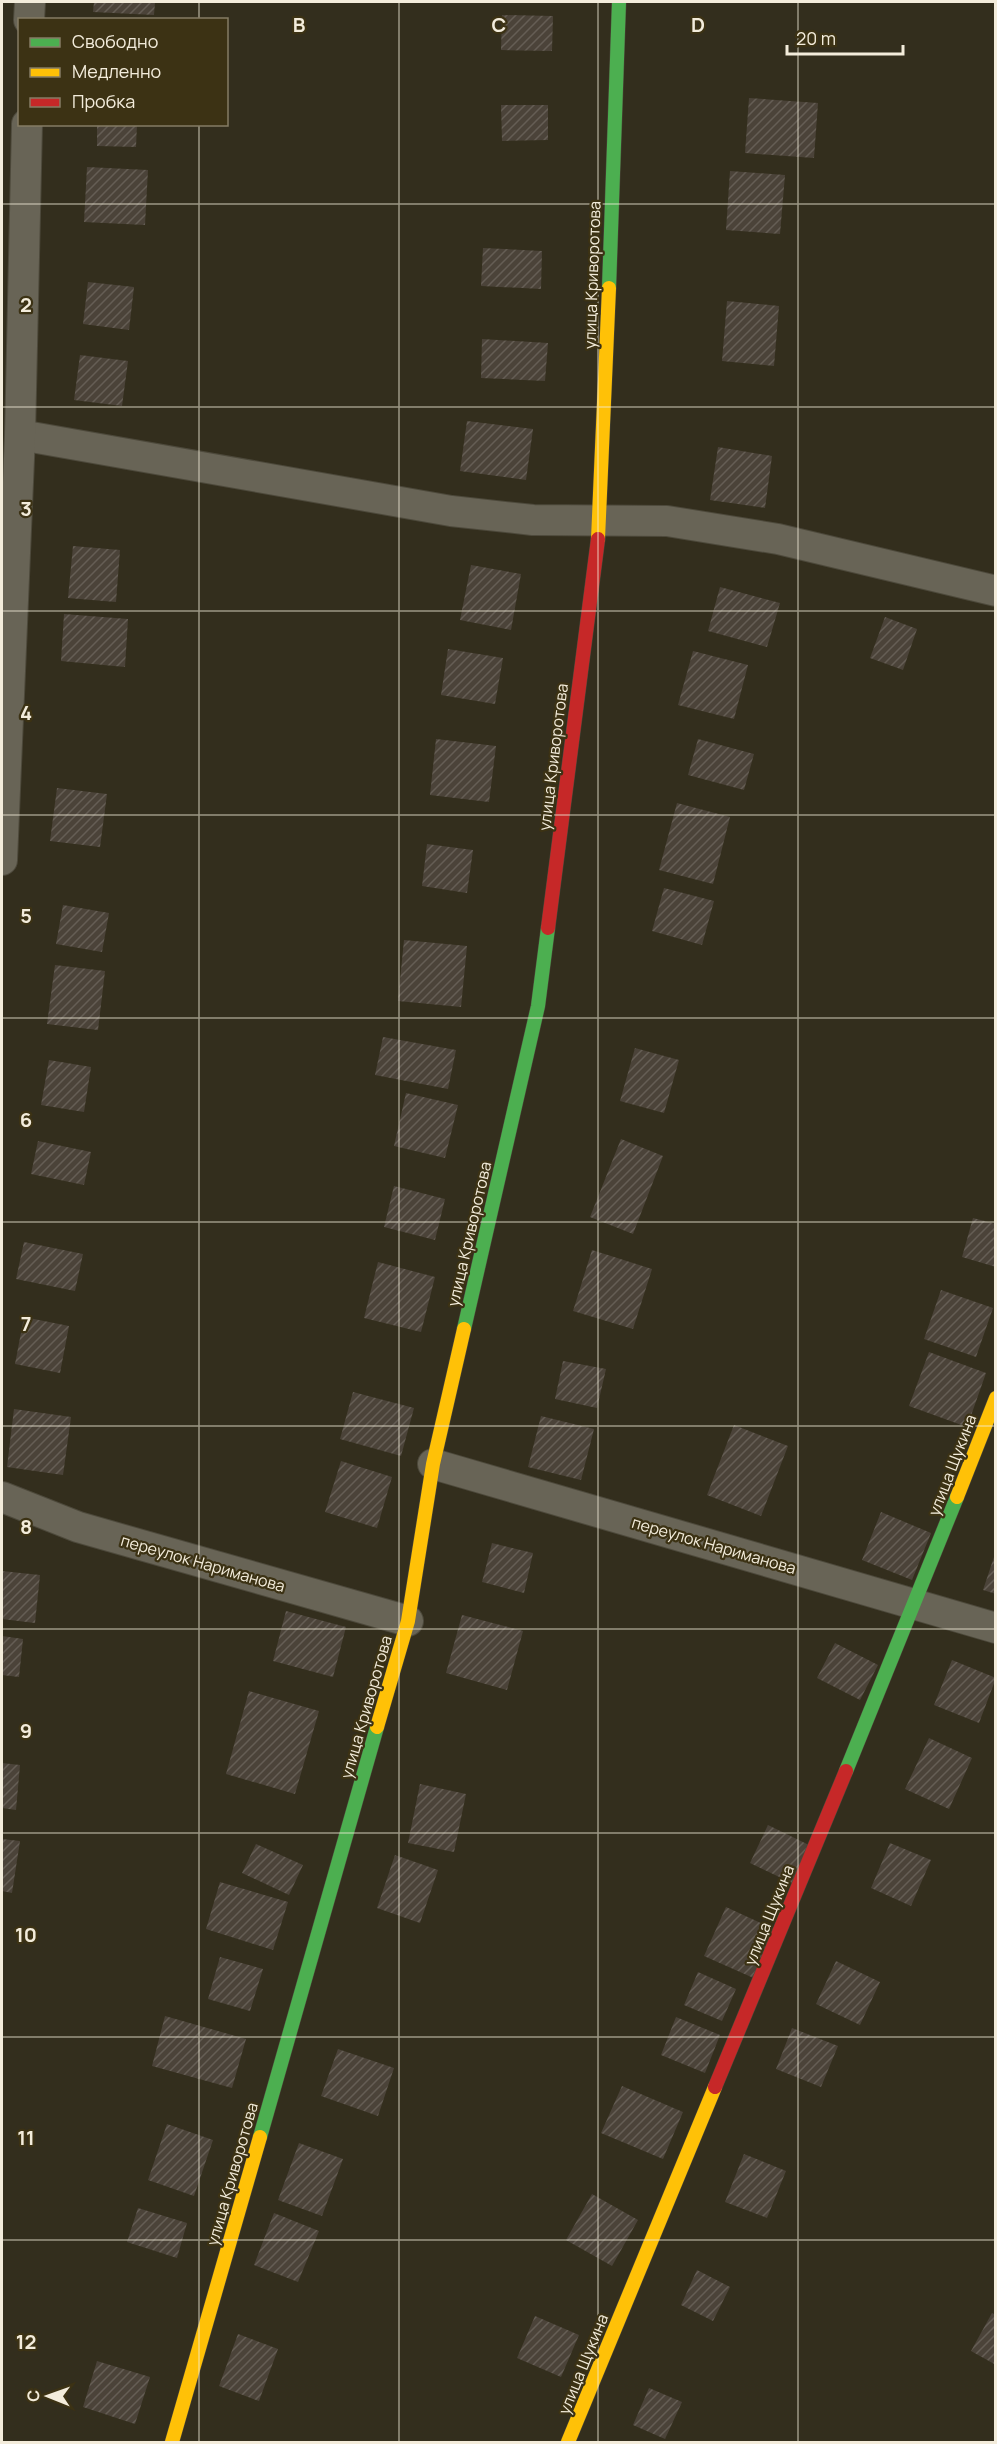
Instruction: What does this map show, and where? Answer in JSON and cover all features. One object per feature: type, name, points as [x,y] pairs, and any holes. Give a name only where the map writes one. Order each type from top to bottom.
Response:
[{"type":"street","points":[[29,18],[30,2]]},
{"type":"street","name":"улица Криворотова","points":[[171,2442],[408,1621],[433,1464],[538,1006],[600,520],[619,2]]},
{"type":"street","points":[[2,860],[20,435],[14,219],[27,126]]},
{"type":"street","points":[[20,435],[451,511],[533,520],[667,521],[778,539],[996,591]]},
{"type":"street","name":"улица Щукина","points":[[568,2442],[916,1603],[996,1398]]},
{"type":"street","name":"переулок Нариманова","points":[[433,1464],[996,1628]]},
{"type":"street","name":"переулок Нариманова","points":[[2,1497],[78,1527],[408,1621]]},
{"type":"building","points":[[94,2],[155,2],[154,15],[93,12]]},
{"type":"building","points":[[502,15],[553,16],[552,51],[501,50]]},
{"type":"building","points":[[749,98],[818,103],[814,158],[745,153]]},
{"type":"building","points":[[501,105],[548,105],[548,140],[502,141]]},
{"type":"building","points":[[97,126],[137,126],[136,147],[97,146]]},
{"type":"building","points":[[87,167],[148,170],[145,225],[84,222]]},
{"type":"building","points":[[730,171],[785,175],[780,234],[726,230]]},
{"type":"building","points":[[483,248],[542,251],[541,289],[481,286]]},
{"type":"building","points":[[88,282],[134,287],[129,330],[83,324]]},
{"type":"building","points":[[727,301],[779,306],[774,366],[722,361]]},
{"type":"building","points":[[482,339],[548,343],[545,381],[481,378]]},
{"type":"building","points":[[80,355],[128,361],[122,406],[74,400]]},
{"type":"building","points":[[467,421],[533,429],[526,480],[460,471]]},
{"type":"building","points":[[718,447],[772,456],[765,508],[710,500]]},
{"type":"building","points":[[73,546],[120,550],[116,602],[68,598]]},
{"type":"building","points":[[471,565],[521,574],[511,630],[460,620]]},
{"type":"building","points":[[720,587],[780,603],[767,647],[708,631]]},
{"type":"building","points":[[64,614],[128,619],[125,667],[61,661]]},
{"type":"building","points":[[885,617],[917,629],[903,670],[870,658]]},
{"type":"building","points":[[448,649],[503,658],[495,704],[441,695]]},
{"type":"building","points":[[693,651],[748,665],[734,719],[678,705]]},
{"type":"building","points":[[436,739],[496,746],[489,802],[430,795]]},
{"type":"building","points":[[698,739],[754,754],[744,790],[688,775]]},
{"type":"building","points":[[57,788],[107,794],[100,847],[50,841]]},
{"type":"building","points":[[677,803],[730,817],[713,884],[659,870]]},
{"type":"building","points":[[427,844],[473,850],[467,893],[422,886]]},
{"type":"building","points":[[664,888],[714,901],[702,945],[652,931]]},
{"type":"building","points":[[63,905],[109,913],[102,952],[56,944]]},
{"type":"building","points":[[404,940],[467,946],[461,1007],[398,1001]]},
{"type":"building","points":[[55,965],[105,971],[98,1030],[47,1024]]},
{"type":"building","points":[[383,1037],[456,1050],[448,1089],[375,1075]]},
{"type":"building","points":[[635,1048],[679,1060],[664,1113],[620,1101]]},
{"type":"building","points":[[49,1060],[91,1067],[84,1112],[41,1105]]},
{"type":"building","points":[[406,1093],[458,1105],[445,1158],[394,1146]]},
{"type":"building","points":[[621,1139],[663,1156],[633,1234],[590,1217]]},
{"type":"building","points":[[38,1141],[91,1152],[84,1185],[31,1174]]},
{"type":"building","points":[[394,1186],[445,1199],[435,1240],[384,1227]]},
{"type":"building","points":[[973,1218],[996,1224],[996,1267],[962,1257]]},
{"type":"building","points":[[24,1242],[83,1254],[75,1291],[16,1279]]},
{"type":"building","points":[[592,1250],[652,1269],[633,1329],[573,1311]]},
{"type":"building","points":[[378,1262],[435,1277],[421,1332],[364,1318]]},
{"type":"building","points":[[941,1290],[993,1308],[976,1357],[924,1339]]},
{"type":"building","points":[[24,1317],[69,1326],[60,1373],[15,1364]]},
{"type":"building","points":[[929,1352],[986,1373],[967,1427],[909,1406]]},
{"type":"building","points":[[563,1361],[606,1369],[597,1408],[555,1399]]},
{"type":"building","points":[[353,1392],[414,1408],[401,1456],[340,1439]]},
{"type":"building","points":[[14,1409],[71,1417],[63,1475],[7,1467]]},
{"type":"building","points":[[541,1416],[594,1429],[581,1480],[528,1467]]},
{"type":"building","points":[[734,1425],[788,1446],[761,1516],[707,1495]]},
{"type":"building","points":[[341,1461],[392,1477],[377,1528],[325,1512]]},
{"type":"building","points":[[881,1512],[931,1533],[912,1580],[862,1560]]},
{"type":"building","points":[[492,1543],[533,1553],[524,1593],[482,1582]]},
{"type":"building","points":[[996,1554],[996,1594],[983,1590]]},
{"type":"building","points":[[2,1571],[40,1575],[35,1623],[2,1619]]},
{"type":"building","points":[[286,1611],[346,1627],[333,1677],[273,1661]]},
{"type":"building","points":[[462,1615],[523,1631],[507,1690],[446,1673]]},
{"type":"building","points":[[2,1636],[23,1639],[19,1677],[2,1675]]},
{"type":"building","points":[[835,1643],[878,1665],[860,1700],[817,1678]]},
{"type":"building","points":[[952,1660],[996,1678],[979,1723],[934,1705]]},
{"type":"building","points":[[249,1691],[319,1711],[295,1794],[226,1774]]},
{"type":"building","points":[[929,1738],[972,1758],[949,1809],[905,1789]]},
{"type":"building","points":[[2,1763],[20,1765],[16,1810],[2,1808]]},
{"type":"building","points":[[420,1784],[466,1794],[454,1852],[408,1843]]},
{"type":"building","points":[[768,1825],[811,1846],[794,1884],[750,1863]]},
{"type":"building","points":[[2,1839],[20,1841],[12,1893],[2,1891]]},
{"type":"building","points":[[890,1843],[931,1860],[911,1906],[871,1888]]},
{"type":"building","points":[[256,1844],[303,1865],[289,1895],[242,1873]]},
{"type":"building","points":[[395,1855],[438,1870],[420,1923],[377,1908]]},
{"type":"building","points":[[220,1882],[288,1902],[273,1950],[206,1929]]},
{"type":"building","points":[[726,1907],[780,1932],[758,1980],[704,1956]]},
{"type":"building","points":[[220,1957],[263,1969],[250,2011],[208,1999]]},
{"type":"building","points":[[836,1961],[880,1982],[860,2025],[816,2004]]},
{"type":"building","points":[[698,1972],[736,1989],[722,2021],[684,2005]]},
{"type":"building","points":[[165,2016],[246,2039],[232,2088],[152,2066]]},
{"type":"building","points":[[676,2017],[720,2035],[705,2073],[661,2055]]},
{"type":"building","points":[[792,2028],[838,2046],[821,2087],[776,2069]]},
{"type":"building","points":[[338,2049],[394,2068],[378,2116],[321,2096]]},
{"type":"building","points":[[622,2086],[683,2112],[663,2159],[601,2133]]},
{"type":"building","points":[[167,2124],[213,2140],[194,2196],[148,2180]]},
{"type":"building","points":[[299,2143],[343,2159],[322,2216],[278,2200]]},
{"type":"building","points":[[744,2154],[786,2171],[767,2218],[725,2202]]},
{"type":"building","points":[[592,2194],[638,2220],[612,2266],[566,2240]]},
{"type":"building","points":[[138,2208],[187,2223],[177,2258],[127,2242]]},
{"type":"building","points":[[274,2213],[319,2231],[298,2282],[254,2265]]},
{"type":"building","points":[[697,2270],[730,2287],[713,2321],[681,2305]]},
{"type":"building","points":[[992,2313],[996,2315],[996,2365],[971,2351]]},
{"type":"building","points":[[535,2316],[579,2335],[561,2377],[517,2358]]},
{"type":"building","points":[[238,2334],[278,2349],[259,2401],[219,2386]]},
{"type":"building","points":[[97,2361],[150,2377],[135,2424],[83,2407]]},
{"type":"building","points":[[649,2388],[682,2402],[665,2439],[633,2425]]},
{"type":"traffic: fast","points":[[609,288],[619,2]]},
{"type":"traffic: fast","points":[[464,1329],[538,1006],[548,928]]},
{"type":"traffic: fast","points":[[846,1771],[957,1497]]},
{"type":"traffic: fast","points":[[260,2137],[377,1727]]},
{"type":"traffic: slow","points":[[598,539],[609,288]]},
{"type":"traffic: slow","points":[[377,1727],[408,1621],[433,1464],[464,1329]]},
{"type":"traffic: slow","points":[[957,1497],[996,1398]]},
{"type":"traffic: slow","points":[[568,2442],[715,2087]]},
{"type":"traffic: slow","points":[[172,2442],[260,2137]]},
{"type":"traffic: jam","points":[[548,928],[598,539]]},
{"type":"traffic: jam","points":[[715,2087],[846,1771]]}]
